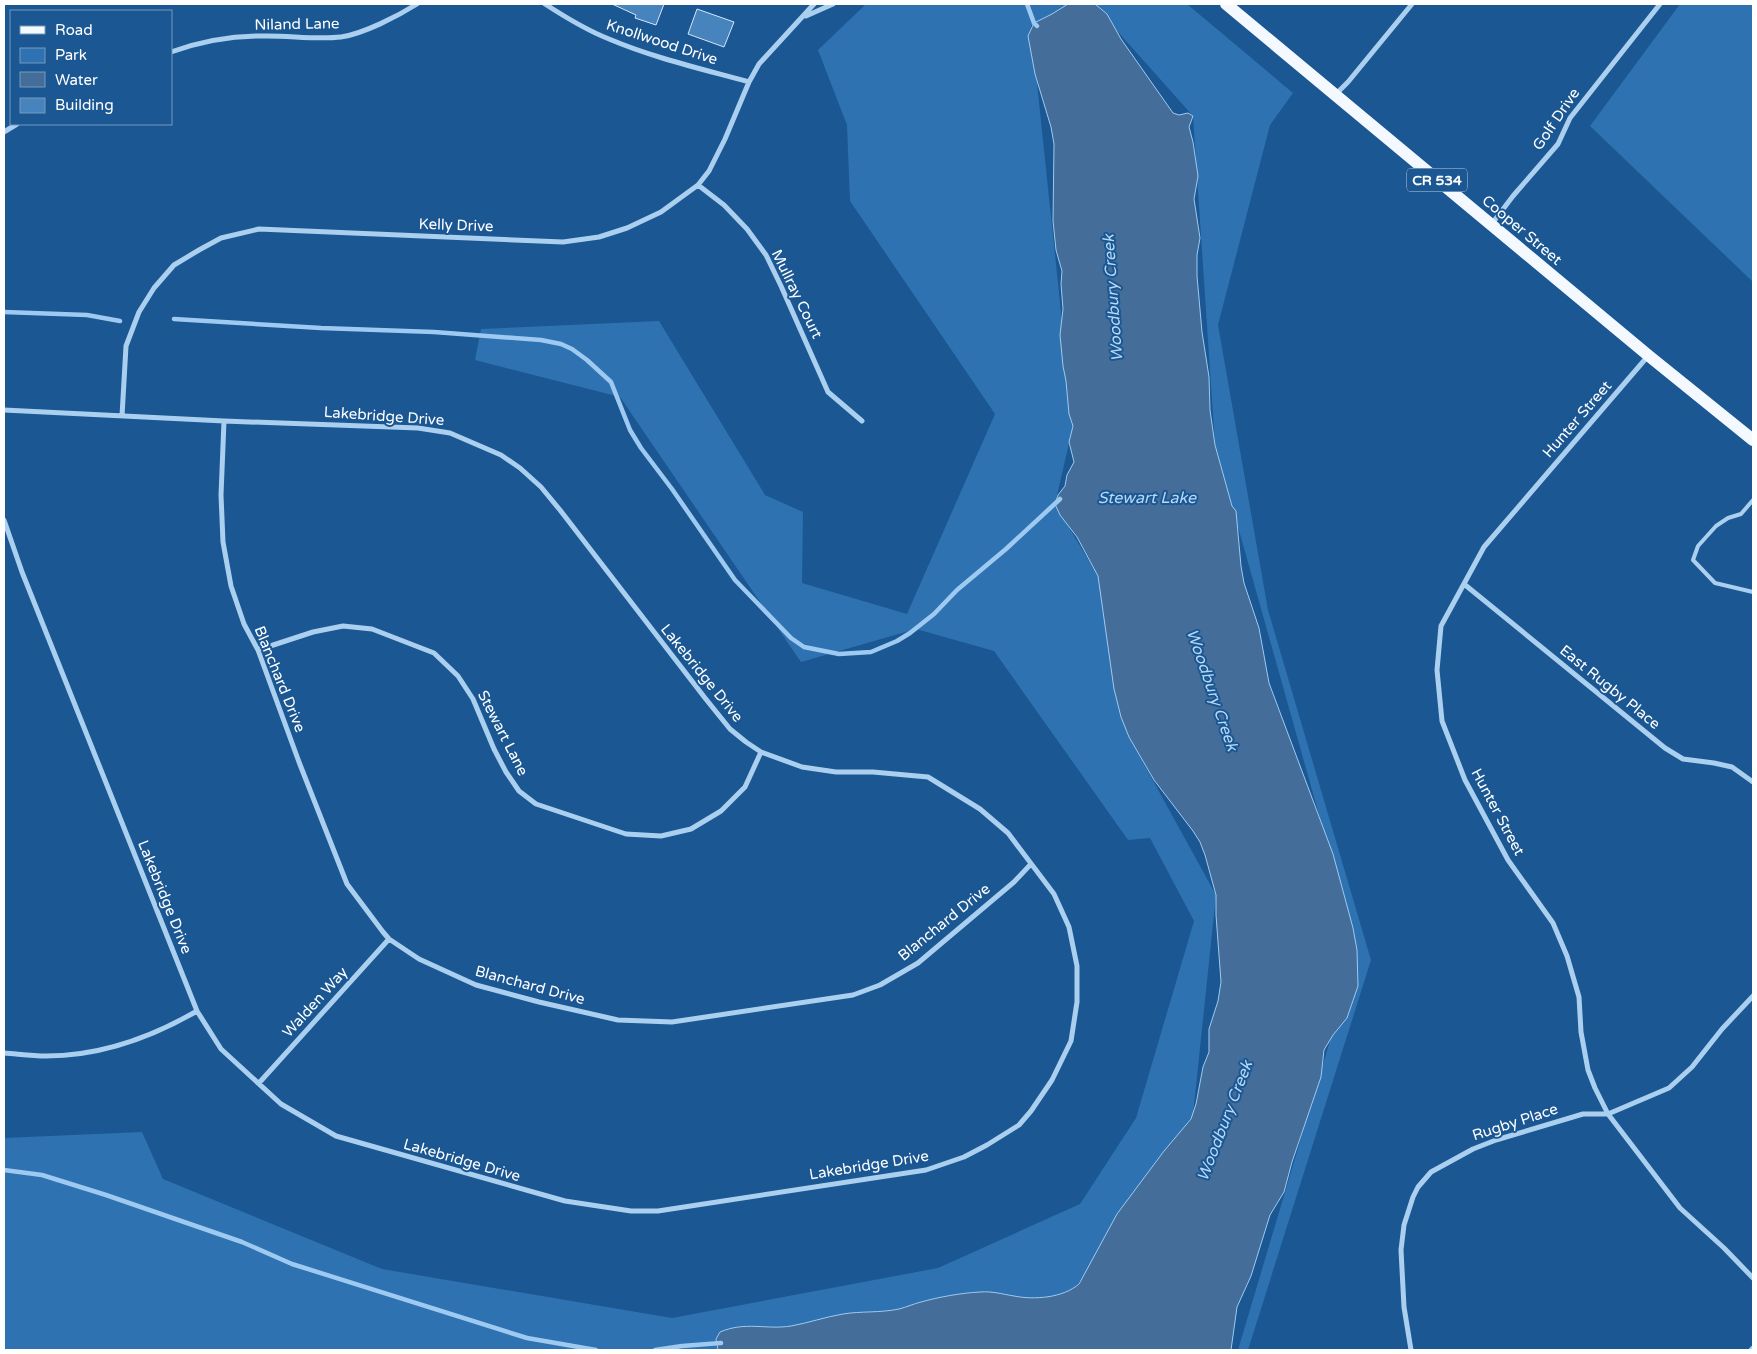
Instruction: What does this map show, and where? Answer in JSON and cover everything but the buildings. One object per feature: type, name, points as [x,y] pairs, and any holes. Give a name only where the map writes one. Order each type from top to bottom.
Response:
[{"type":"main road","name":"Cooper Street","points":[[1226,4],[1648,356],[1753,440]]},
{"type":"street","name":"Niland Lane","points":[[172,52],[214,40],[259,36],[342,37],[393,18],[418,4]]},
{"type":"street","name":"Knollwood Drive","points":[[545,4],[574,22],[608,39],[662,58],[749,82]]},
{"type":"street","name":"Kelly Drive","points":[[122,416],[126,346],[139,312],[154,288],[174,265],[221,238],[259,229],[562,242],[599,237],[627,228],[661,212],[698,185],[709,171],[726,139],[749,82],[759,64],[814,4]]},
{"type":"street","name":"Kelly Drive","points":[[803,18],[833,4]]},
{"type":"street","points":[[1335,95],[1348,82],[1412,4]]},
{"type":"street","name":"Golf Drive","points":[[1491,225],[1513,196],[1558,144],[1570,118],[1660,4]]},
{"type":"street","points":[[4,132],[15,125]]},
{"type":"street","name":"Mullray Court","points":[[698,185],[747,228],[766,255],[828,392],[862,421]]},
{"type":"street","name":"Hunter Street","points":[[1648,356],[1484,547],[1442,626],[1437,670],[1442,721],[1465,780],[1508,860],[1553,923],[1567,956],[1579,997],[1581,1032],[1588,1070],[1608,1114],[1680,1208],[1724,1248],[1753,1278]]},
{"type":"street","name":"Lakebridge Drive","points":[[4,410],[418,428],[450,433],[501,455],[520,468],[560,510],[730,729],[746,742],[762,752],[802,767],[836,772],[874,772],[928,777],[980,809],[1008,833],[1054,894],[1069,927],[1077,966],[1077,1002],[1071,1041],[1052,1080],[1019,1125],[964,1157],[926,1170],[658,1211],[631,1211],[565,1202],[336,1136],[281,1104],[221,1049],[197,1011],[22,572],[4,520]]},
{"type":"street","name":"Blanchard Drive","points":[[224,421],[221,495],[223,542],[231,586],[244,624],[258,650],[347,884],[376,925],[389,938],[419,959],[476,985],[618,1020],[672,1022],[852,995],[880,985],[918,963],[1014,882],[1031,864]]},
{"type":"street","name":"East Rugby Place","points":[[1464,584],[1665,748],[1683,759],[1732,767],[1753,782]]},
{"type":"street","name":"Stewart Lane","points":[[258,650],[313,632],[343,626],[372,629],[434,652],[458,676],[472,699],[506,772],[519,791],[536,804],[626,834],[660,836],[691,829],[699,825],[721,811],[745,787],[762,752]]},
{"type":"street","name":"Walden Way","points":[[259,1083],[389,938]]},
{"type":"street","name":"Rugby Place","points":[[1411,1350],[1404,1308],[1401,1250],[1404,1225],[1413,1197],[1418,1187],[1431,1172],[1473,1149],[1529,1128],[1583,1114],[1608,1114],[1669,1088],[1692,1067],[1722,1029],[1753,996]]},
{"type":"street","points":[[4,1053],[46,1056],[75,1054],[104,1048],[151,1034],[197,1011]]},
{"type":"lane","points":[[1753,500],[1741,514],[1728,518],[1716,526],[1698,546],[1693,560],[1715,583],[1753,592]]},
{"type":"green space","points":[[866,4],[1077,4],[1031,26],[1073,426],[1055,504],[1098,576],[1129,737],[1216,895],[1193,1115],[1075,1288],[1053,1350],[4,1350],[4,1138],[142,1132],[163,1179],[382,1269],[672,1318],[938,1268],[1080,1204],[1136,1118],[1194,921],[1150,838],[1128,840],[994,651],[916,629],[801,662],[620,397],[475,360],[481,329],[659,321],[765,495],[803,512],[802,583],[907,614],[995,414],[850,201],[847,125],[818,50]]},
{"type":"green space","points":[[1093,4],[1187,4],[1293,93],[1270,125],[1218,325],[1268,610],[1371,960],[1248,1350],[1238,1350],[1357,950],[1215,445],[1193,116]]},
{"type":"green space","points":[[1680,4],[1753,4],[1753,282],[1590,126]]},
{"type":"water","name":"Stewart Lake","points":[[1068,4],[1095,4],[1107,14],[1121,39],[1173,113],[1179,115],[1188,113],[1193,116],[1189,127],[1198,176],[1194,199],[1200,238],[1197,255],[1197,276],[1215,445],[1232,506],[1236,511],[1244,583],[1259,628],[1269,683],[1333,854],[1353,928],[1357,950],[1358,986],[1347,1018],[1324,1050],[1321,1077],[1292,1162],[1284,1192],[1270,1215],[1251,1276],[1237,1307],[1231,1350],[718,1350],[716,1339],[720,1332],[739,1327],[791,1326],[843,1314],[899,1309],[928,1300],[965,1293],[989,1292],[1039,1298],[1057,1295],[1072,1289],[1079,1284],[1117,1214],[1164,1151],[1191,1119],[1196,1104],[1203,1067],[1209,1052],[1209,1029],[1218,1001],[1221,982],[1216,895],[1200,842],[1154,780],[1129,737],[1121,717],[1114,689],[1098,576],[1077,537],[1060,515],[1055,504],[1058,495],[1065,486],[1067,475],[1074,462],[1069,442],[1073,426],[1069,414],[1060,335],[1063,309],[1062,271],[1056,250],[1053,221],[1054,144],[1051,127],[1035,74],[1028,36],[1034,23]]},
{"type":"waterway","name":"Woodbury Creek","points":[[1027,4],[1037,26]]},
{"type":"waterway","points":[[4,312],[87,315],[120,321]]},
{"type":"waterway","points":[[174,319],[321,328],[434,332],[541,340],[561,344],[572,349],[611,382],[630,430],[641,448],[735,580],[791,638],[804,647],[839,654],[871,652],[897,641],[934,614],[957,590],[1006,549],[1060,499]]},
{"type":"waterway","points":[[4,1170],[42,1175],[106,1195],[242,1242],[292,1264],[527,1338],[596,1350]]},
{"type":"waterway","points":[[655,1350],[721,1343]]}]
